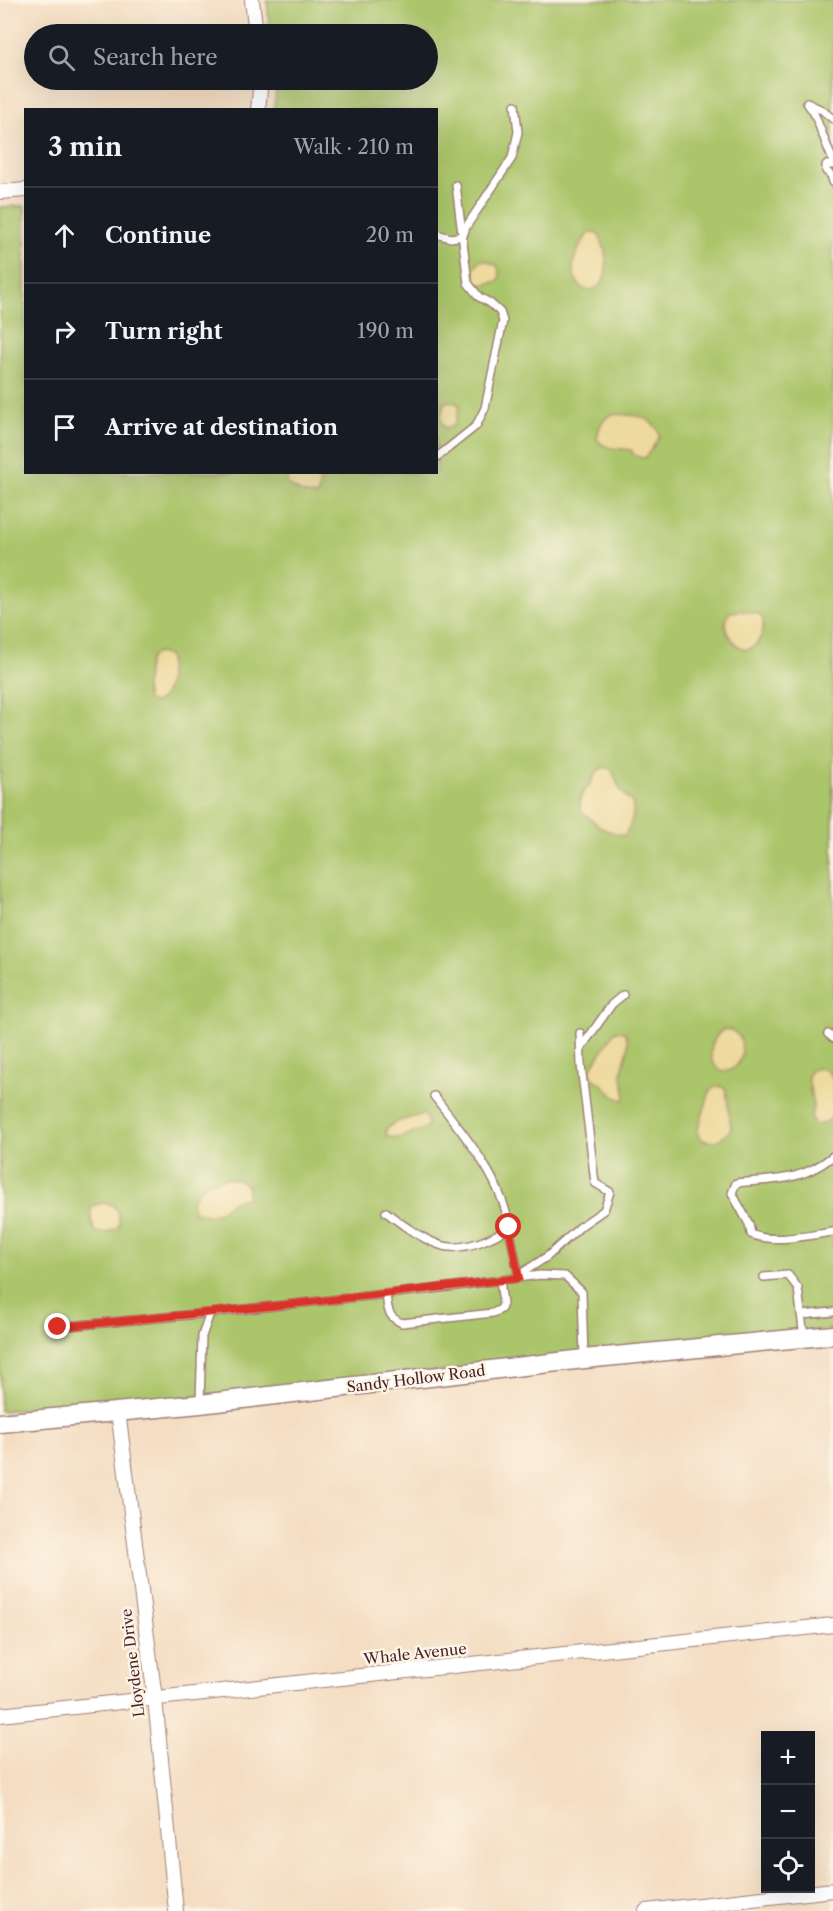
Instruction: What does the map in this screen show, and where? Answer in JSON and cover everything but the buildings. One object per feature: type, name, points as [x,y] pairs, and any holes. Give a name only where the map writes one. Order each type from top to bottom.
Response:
[{"type":"street","points":[[252,0],[255,24]]},
{"type":"street","points":[[258,108],[260,90]]},
{"type":"street","points":[[0,192],[24,190]]},
{"type":"street","name":"Sandy Hollow Road","points":[[0,1423],[200,1404],[584,1359],[833,1335]]},
{"type":"street","name":"Lloydene Drive","points":[[118,1411],[155,1699],[176,1911]]},
{"type":"street","name":"Whale Avenue","points":[[0,1715],[833,1625]]},
{"type":"street","points":[[646,1911],[833,1890]]},
{"type":"lane","points":[[833,119],[822,110],[807,103],[814,113],[833,163],[826,165],[825,168],[833,182]]},
{"type":"lane","points":[[462,236],[512,158],[518,132],[515,105]]},
{"type":"lane","points":[[438,456],[476,426],[485,408],[502,321],[500,312],[473,291],[468,284],[456,185]]},
{"type":"lane","points":[[438,235],[451,238],[462,236]]},
{"type":"lane","points":[[581,1048],[612,1004],[623,995]]},
{"type":"lane","points":[[519,1276],[548,1256],[581,1226],[604,1210],[610,1191],[595,1184],[581,1065],[580,1033]]},
{"type":"lane","points":[[434,1096],[496,1184],[507,1213],[519,1276]]},
{"type":"lane","points":[[833,1156],[807,1173],[736,1183],[732,1193],[749,1224],[751,1234],[757,1237],[784,1238],[833,1232]]},
{"type":"lane","points":[[386,1212],[406,1228],[444,1246],[465,1246],[494,1237],[509,1227]]},
{"type":"lane","points":[[764,1277],[788,1275],[798,1288],[804,1338]]},
{"type":"lane","points":[[58,1327],[386,1294],[519,1276],[565,1276],[582,1292],[584,1359]]},
{"type":"lane","points":[[386,1294],[390,1315],[402,1323],[493,1313],[501,1309],[503,1304],[500,1280]]},
{"type":"lane","points":[[802,1315],[833,1312]]},
{"type":"lane","points":[[200,1404],[202,1336],[210,1313]]},
{"type":"green space","points":[[267,0],[833,0],[833,1329],[201,1397],[0,1411],[0,207],[24,206],[24,474],[438,474],[438,108],[274,108],[276,90],[438,90],[438,24],[269,24]]},
{"type":"sand","points":[[595,232],[605,250],[606,269],[600,285],[594,289],[585,290],[574,277],[574,262],[579,247],[588,233]]},
{"type":"sand","points":[[485,260],[498,266],[500,277],[498,281],[482,285],[475,280],[473,270],[479,261]]},
{"type":"sand","points":[[450,401],[460,405],[454,426],[445,428],[441,419],[442,413],[445,402]]},
{"type":"sand","points":[[613,414],[641,417],[653,423],[660,436],[646,457],[634,455],[631,450],[608,447],[600,443],[597,439],[603,421]]},
{"type":"sand","points":[[290,474],[320,474],[319,491],[316,496],[302,493],[288,485],[287,479]]},
{"type":"sand","points":[[743,611],[761,616],[763,622],[761,637],[751,648],[744,649],[736,645],[728,634],[725,623],[730,612]]},
{"type":"sand","points":[[159,653],[169,656],[169,677],[163,696],[159,701],[153,703],[147,701],[147,672],[151,657]]},
{"type":"sand","points":[[604,767],[611,769],[621,791],[633,805],[632,820],[623,836],[603,829],[581,811],[582,794],[596,773]]},
{"type":"sand","points":[[724,1029],[733,1031],[740,1037],[742,1054],[735,1067],[724,1072],[714,1064],[711,1052],[715,1039]]},
{"type":"sand","points":[[615,1031],[625,1032],[628,1044],[622,1070],[624,1100],[615,1097],[593,1078],[589,1071]]},
{"type":"sand","points":[[818,1068],[826,1070],[833,1078],[833,1116],[825,1123],[816,1125],[811,1119],[813,1106],[808,1077],[811,1071]]},
{"type":"sand","points":[[716,1086],[726,1090],[731,1128],[718,1140],[705,1141],[697,1132],[710,1091]]},
{"type":"sand","points":[[424,1114],[428,1123],[424,1129],[399,1138],[387,1137],[386,1129],[396,1122]]},
{"type":"sand","points":[[226,1178],[246,1184],[247,1198],[233,1201],[219,1212],[208,1215],[194,1212],[192,1201],[203,1187],[214,1180]]},
{"type":"sand","points":[[105,1203],[118,1211],[118,1228],[107,1233],[95,1232],[91,1220],[91,1207]]},
{"type":"route","points":[[58,1327],[210,1313],[519,1278],[509,1227]]}]
